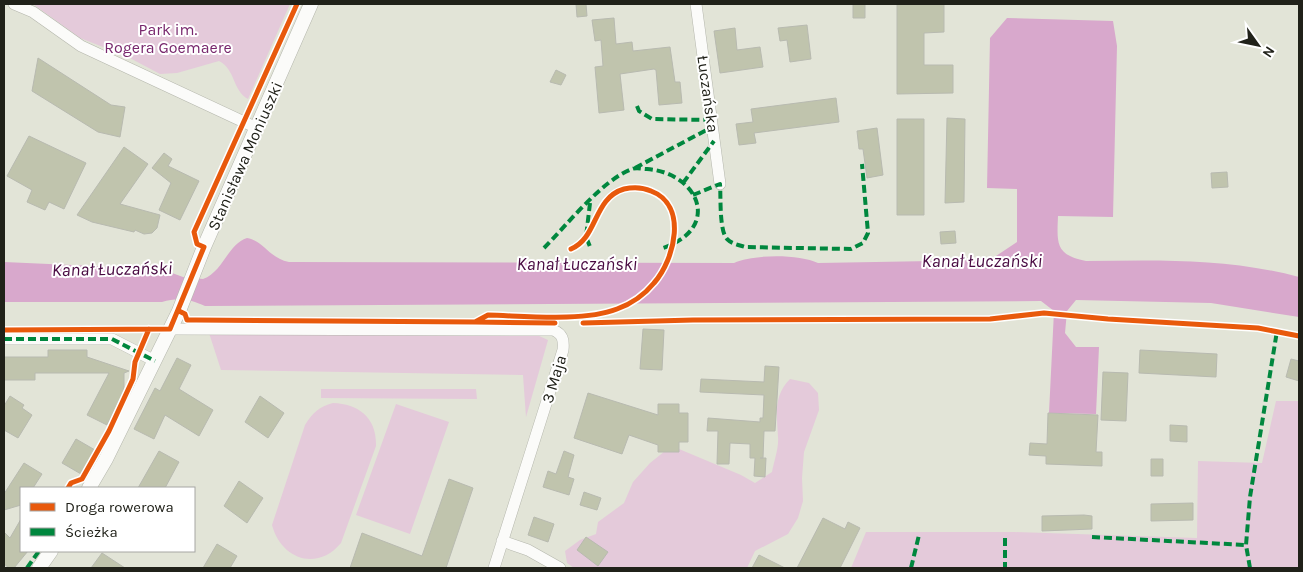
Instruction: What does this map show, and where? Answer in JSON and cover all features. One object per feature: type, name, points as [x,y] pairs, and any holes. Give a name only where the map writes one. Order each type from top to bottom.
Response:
[{"type":"street","points":[[14,4],[33,12],[82,46],[257,128]]},
{"type":"street","name":"Stanisława Moniuszki","points":[[90,487],[155,361],[180,308],[198,260],[312,4]]},
{"type":"street","name":"Łuczańska","points":[[696,4],[720,184]]},
{"type":"street","name":"3 Maja","points":[[170,329],[553,330],[562,336],[563,350],[494,568]]},
{"type":"street","points":[[4,339],[112,339],[155,361]]},
{"type":"street","points":[[502,541],[528,550],[560,568]]},
{"type":"street","points":[[40,568],[50,552]]},
{"type":"green space","name":"Park im. Rogera Goemaere","points":[[33,4],[290,4],[248,99],[239,91],[228,69],[219,61],[177,73],[160,74],[126,56],[80,38]]},
{"type":"green space","points":[[209,333],[537,335],[548,340],[526,417],[523,375],[221,370]]},
{"type":"green space","points":[[790,379],[809,383],[818,393],[819,410],[804,452],[803,501],[798,518],[788,534],[755,551],[747,568],[574,568],[567,563],[565,551],[580,540],[596,534],[598,522],[624,503],[633,482],[650,463],[665,451],[679,449],[741,475],[755,483],[772,472],[778,446],[778,399]]},
{"type":"green space","points":[[321,389],[476,389],[477,399],[321,398]]},
{"type":"green space","points":[[1276,401],[1299,401],[1299,568],[851,568],[866,532],[1014,532],[1197,538],[1198,461],[1262,463]]},
{"type":"green space","points":[[333,403],[351,406],[365,414],[370,420],[376,436],[376,446],[341,543],[332,552],[321,557],[301,558],[283,546],[272,525],[305,425],[317,411]]},
{"type":"green space","points":[[396,404],[449,422],[410,534],[356,515]]},
{"type":"water","name":"Kanał Łuczański","points":[[1007,18],[1113,21],[1117,46],[1113,217],[1058,216],[1058,241],[1063,251],[1068,255],[1086,261],[1220,263],[1246,266],[1299,277],[1299,317],[1211,303],[1076,300],[1067,311],[1065,333],[1076,347],[1099,347],[1096,414],[1049,413],[1054,311],[1041,301],[205,306],[189,300],[179,299],[162,302],[4,302],[4,262],[161,269],[183,277],[203,279],[216,271],[234,246],[247,238],[258,242],[276,257],[289,262],[734,263],[753,258],[776,256],[800,258],[818,263],[990,260],[1017,242],[1017,189],[987,188],[990,38]]},
{"type":"building","points":[[576,4],[586,4],[587,16],[577,17]]},
{"type":"building","points":[[853,4],[865,4],[865,18],[853,18]]},
{"type":"building","points":[[897,4],[944,4],[944,32],[924,33],[924,65],[953,65],[953,93],[897,94]]},
{"type":"building","points":[[614,18],[616,44],[632,42],[633,51],[670,47],[675,82],[680,82],[682,103],[659,105],[656,70],[654,69],[620,74],[624,110],[599,113],[595,67],[603,66],[601,40],[595,41],[592,20]]},
{"type":"building","points":[[807,25],[811,59],[790,62],[787,40],[780,41],[778,28]]},
{"type":"building","points":[[735,28],[737,50],[760,47],[763,67],[720,73],[714,31]]},
{"type":"building","points":[[38,58],[111,105],[125,107],[120,137],[98,132],[32,91]]},
{"type":"building","points":[[556,70],[566,75],[561,85],[550,82]]},
{"type":"building","points":[[836,98],[839,122],[754,133],[756,143],[739,145],[736,124],[753,122],[751,109]]},
{"type":"building","points":[[947,118],[965,119],[964,202],[945,203]]},
{"type":"building","points":[[897,119],[924,119],[924,215],[897,215]]},
{"type":"building","points":[[877,128],[883,175],[867,178],[863,149],[859,149],[857,131]]},
{"type":"building","points":[[29,136],[86,163],[64,209],[49,202],[45,210],[27,202],[32,190],[7,176]]},
{"type":"building","points":[[124,147],[148,164],[120,204],[160,215],[157,228],[152,233],[144,234],[135,230],[134,232],[92,222],[77,215]]},
{"type":"building","points":[[164,153],[172,159],[168,166],[199,181],[180,220],[159,210],[171,183],[152,168]]},
{"type":"building","points":[[1227,172],[1228,187],[1212,188],[1211,173]]},
{"type":"building","points":[[955,231],[956,243],[941,244],[940,232]]},
{"type":"building","points":[[643,329],[664,330],[662,370],[640,369]]},
{"type":"building","points":[[48,350],[87,350],[87,357],[129,371],[124,373],[124,391],[107,425],[87,415],[109,373],[35,373],[35,380],[4,380],[4,357],[48,357]]},
{"type":"building","points":[[1140,350],[1217,354],[1216,377],[1139,373]]},
{"type":"building","points":[[177,358],[191,365],[179,389],[213,410],[199,436],[165,415],[154,439],[134,429],[155,388],[160,391]]},
{"type":"building","points":[[1291,359],[1299,361],[1299,381],[1286,377]]},
{"type":"building","points":[[765,366],[779,367],[775,431],[764,431],[763,458],[766,458],[765,477],[754,476],[755,458],[750,458],[750,444],[730,443],[729,464],[717,464],[718,431],[707,431],[708,418],[760,422],[760,418],[763,418],[764,395],[700,392],[701,379],[764,382]]},
{"type":"building","points":[[1103,372],[1128,373],[1126,421],[1101,420]]},
{"type":"building","points":[[588,393],[658,415],[658,404],[679,404],[679,413],[688,413],[688,442],[679,442],[679,452],[658,452],[658,445],[629,435],[622,454],[574,438]]},
{"type":"building","points":[[10,396],[24,405],[22,408],[32,415],[18,438],[4,430],[4,406]]},
{"type":"building","points":[[260,396],[284,413],[268,438],[245,422]]},
{"type":"building","points":[[1048,413],[1098,415],[1096,452],[1102,452],[1102,466],[1046,464],[1046,456],[1029,455],[1030,443],[1047,444]]},
{"type":"building","points":[[1170,425],[1187,426],[1187,442],[1170,441]]},
{"type":"building","points":[[76,439],[95,450],[81,474],[62,463]]},
{"type":"building","points":[[159,451],[179,462],[166,487],[139,487]]},
{"type":"building","points":[[564,451],[574,455],[568,477],[574,479],[569,495],[543,487],[548,471],[556,474]]},
{"type":"building","points":[[1151,459],[1163,459],[1163,476],[1151,476]]},
{"type":"building","points":[[24,463],[42,474],[34,487],[20,487],[20,505],[4,510],[4,494]]},
{"type":"building","points":[[449,479],[473,488],[446,568],[350,568],[362,533],[422,556]]},
{"type":"building","points":[[239,481],[263,498],[247,523],[224,506]]},
{"type":"building","points":[[584,492],[601,498],[597,510],[580,505]]},
{"type":"building","points":[[1193,503],[1193,520],[1151,521],[1151,504]]},
{"type":"building","points":[[1042,516],[1092,516],[1092,529],[1042,531]]},
{"type":"building","points":[[534,517],[554,524],[548,542],[528,535]]},
{"type":"building","points":[[823,518],[845,529],[848,522],[860,528],[840,568],[797,568]]},
{"type":"building","points":[[20,521],[20,552],[27,552],[14,568],[9,568],[4,564],[4,532],[10,538]]},
{"type":"building","points":[[586,537],[608,552],[598,566],[577,550]]},
{"type":"building","points":[[217,544],[237,556],[230,568],[203,568]]},
{"type":"building","points":[[102,553],[125,568],[91,568]]},
{"type":"building","points":[[759,555],[785,568],[752,568]]},
{"type":"marked path","points":[[637,106],[639,111],[652,119],[711,120]]},
{"type":"marked path","points":[[635,168],[712,127]]},
{"type":"marked path","points":[[683,183],[714,141]]},
{"type":"marked path","points":[[693,195],[720,184],[724,235],[736,244],[745,247],[851,249],[863,243],[868,233],[862,164]]},
{"type":"marked path","points":[[544,248],[597,193],[621,175],[638,168],[665,173],[680,180],[690,190],[697,203],[698,215],[693,228],[681,239],[663,248]]},
{"type":"marked path","points":[[590,203],[586,237],[591,249]]},
{"type":"marked path","points":[[1250,568],[1246,545],[1250,497],[1277,331]]},
{"type":"marked path","points":[[4,339],[112,339],[155,361]]},
{"type":"marked path","points":[[911,568],[919,535]]},
{"type":"marked path","points":[[1092,537],[1246,545]]},
{"type":"marked path","points":[[1005,538],[1005,568]]},
{"type":"marked path","points":[[27,568],[38,552]]},
{"type":"cycle path","points":[[4,330],[170,329],[204,247],[197,244],[194,232],[297,4]]},
{"type":"cycle path","points":[[555,323],[475,322],[488,315],[588,316],[622,307],[646,291],[654,283],[668,260],[674,233],[674,220],[670,208],[663,198],[651,191],[638,188],[624,189],[606,201],[586,236],[580,244],[571,249]]},
{"type":"cycle path","points":[[179,311],[185,314],[187,320],[475,322]]},
{"type":"cycle path","points":[[583,323],[693,320],[990,319],[1044,313],[1108,319],[1258,328],[1299,336]]},
{"type":"cycle path","points":[[69,487],[71,483],[82,479],[109,431],[133,379],[135,362],[149,329]]}]
